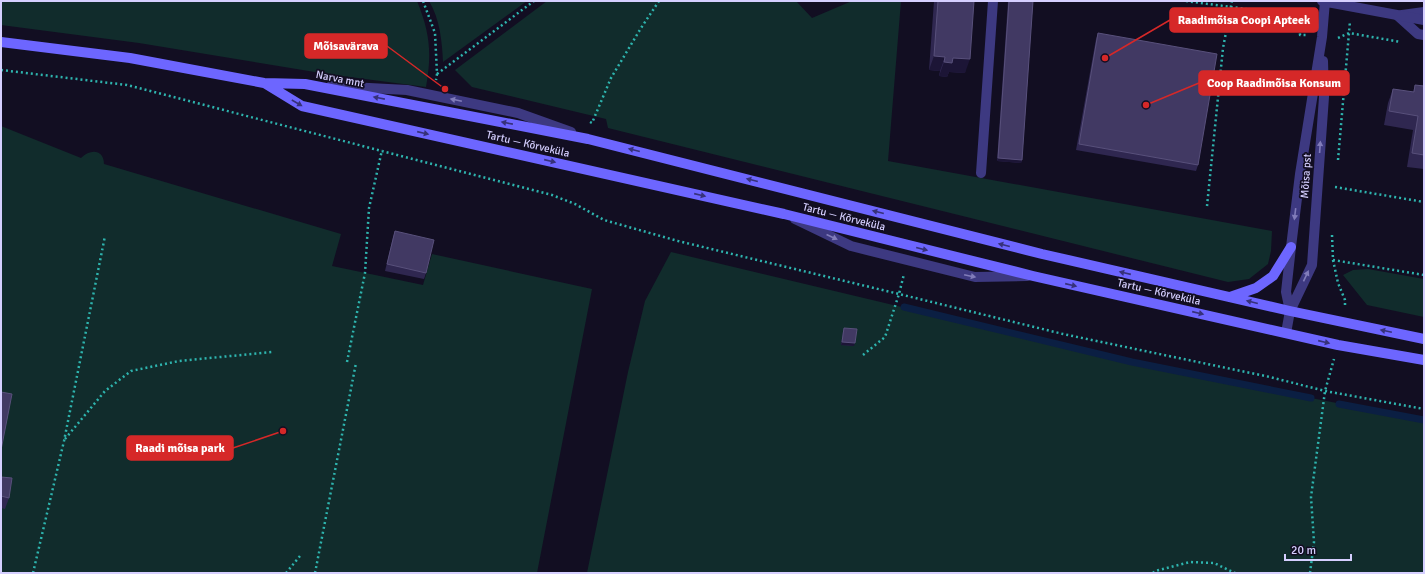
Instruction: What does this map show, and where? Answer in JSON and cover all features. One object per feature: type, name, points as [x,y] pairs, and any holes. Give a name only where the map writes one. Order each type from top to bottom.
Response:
[{"type":"main road","name":"Narva mnt","points":[[1,42],[130,58],[264,83],[304,84],[588,139],[672,159]]},
{"type":"main road","name":"Tartu — Kõrveküla","points":[[264,83],[302,106],[784,214],[1033,276],[1338,345],[1424,360]]},
{"type":"main road","name":"Tartu — Kõrveküla","points":[[672,159],[1042,254],[1290,311],[1424,339]]},
{"type":"main road","points":[[1230,297],[1256,288],[1274,276],[1291,247]]},
{"type":"street","points":[[980,173],[993,1]]},
{"type":"street","points":[[1324,1],[1424,20]]},
{"type":"street","name":"Mõisa pst","points":[[1286,333],[1290,311],[1312,264],[1324,97],[1322,37],[1324,1]]},
{"type":"street","points":[[1398,16],[1424,12]]},
{"type":"street","points":[[1398,16],[1418,34],[1424,35]]},
{"type":"street","name":"Mõisa pst","points":[[1290,311],[1286,292],[1291,247],[1300,174],[1322,37]]},
{"type":"street","points":[[784,214],[851,246],[975,277],[1033,276]]},
{"type":"path","points":[[423,1],[435,33],[438,74],[434,86]]},
{"type":"path","points":[[438,74],[534,1]]},
{"type":"path","points":[[584,121],[592,123],[611,78],[641,28],[660,1]]},
{"type":"path","points":[[1186,1],[1284,14],[1293,19],[1300,30],[1300,35],[1322,37]]},
{"type":"path","points":[[1207,206],[1223,48],[1232,1]]},
{"type":"path","points":[[1337,164],[1352,7]]},
{"type":"path","points":[[1349,33],[1402,42]]},
{"type":"path","points":[[1,70],[127,85],[382,150],[552,196],[575,204],[604,220],[678,242],[1063,334],[1270,377],[1325,391],[1424,409]]},
{"type":"path","points":[[347,362],[365,273],[368,208],[382,150]]},
{"type":"path","points":[[1336,180],[1335,187],[1424,202]]},
{"type":"path","points":[[1332,234],[1333,260],[1424,275]]},
{"type":"path","points":[[33,573],[64,440],[106,236]]},
{"type":"path","points":[[863,355],[884,337],[899,294],[907,260]]},
{"type":"path","points":[[64,440],[105,390],[131,371],[179,361],[272,352]]},
{"type":"path","points":[[315,573],[356,364]]},
{"type":"path","points":[[1310,573],[1314,542],[1311,497],[1325,391]]},
{"type":"path","points":[[286,573],[300,556]]},
{"type":"path","points":[[1153,573],[1155,571],[1190,562],[1214,563],[1235,573]]},
{"type":"green space","points":[[1,1],[417,1],[425,23],[429,43],[429,64],[426,87],[327,74],[139,43],[1,25]]},
{"type":"green space","points":[[429,1],[527,1],[443,62],[438,23]]},
{"type":"green space","points":[[547,1],[796,1],[812,18],[852,1],[901,1],[888,161],[1272,231],[1271,251],[1268,264],[1249,279],[1228,282],[608,128],[606,119],[472,87],[455,70]]},
{"type":"green space","points":[[1,126],[81,158],[89,153],[96,152],[102,156],[104,164],[341,234],[332,266],[423,285],[432,254],[592,289],[537,573],[1,573]]},
{"type":"green space","points":[[671,252],[1132,362],[1424,420],[1424,573],[587,573],[628,372],[645,301]]},
{"type":"green space","points":[[1368,269],[1424,279],[1424,317],[1367,305],[1343,275],[1353,270]]},
{"type":"building","points":[[938,1],[974,1],[970,59],[953,58],[952,63],[944,62],[945,57],[934,56]]},
{"type":"building","points":[[1009,1],[1033,1],[1022,160],[998,158]]},
{"type":"building","points":[[1098,33],[1217,54],[1198,165],[1079,144]]},
{"type":"building","points":[[1415,85],[1424,86],[1424,155],[1412,153],[1418,116],[1389,111],[1393,89],[1414,92]]},
{"type":"building","points":[[395,231],[434,240],[426,273],[387,264]]},
{"type":"building","points":[[844,328],[857,329],[855,343],[842,342]]},
{"type":"building","points":[[1,392],[12,394],[1,450]]},
{"type":"building","points":[[1,477],[12,478],[9,498],[1,496]]},
{"type":"waterway","points":[[904,307],[1132,362],[1311,398]]},
{"type":"waterway","points":[[1339,404],[1424,420]]},
{"type":"place","name":"Raadimõisa Coopi Apteek","points":[[1105,58]]},
{"type":"place","name":"Mõisavärava","points":[[445,89]]},
{"type":"place","name":"Coop Raadimõisa Konsum","points":[[1146,105]]},
{"type":"place","name":"Raadi mõisa park","points":[[283,431]]}]
